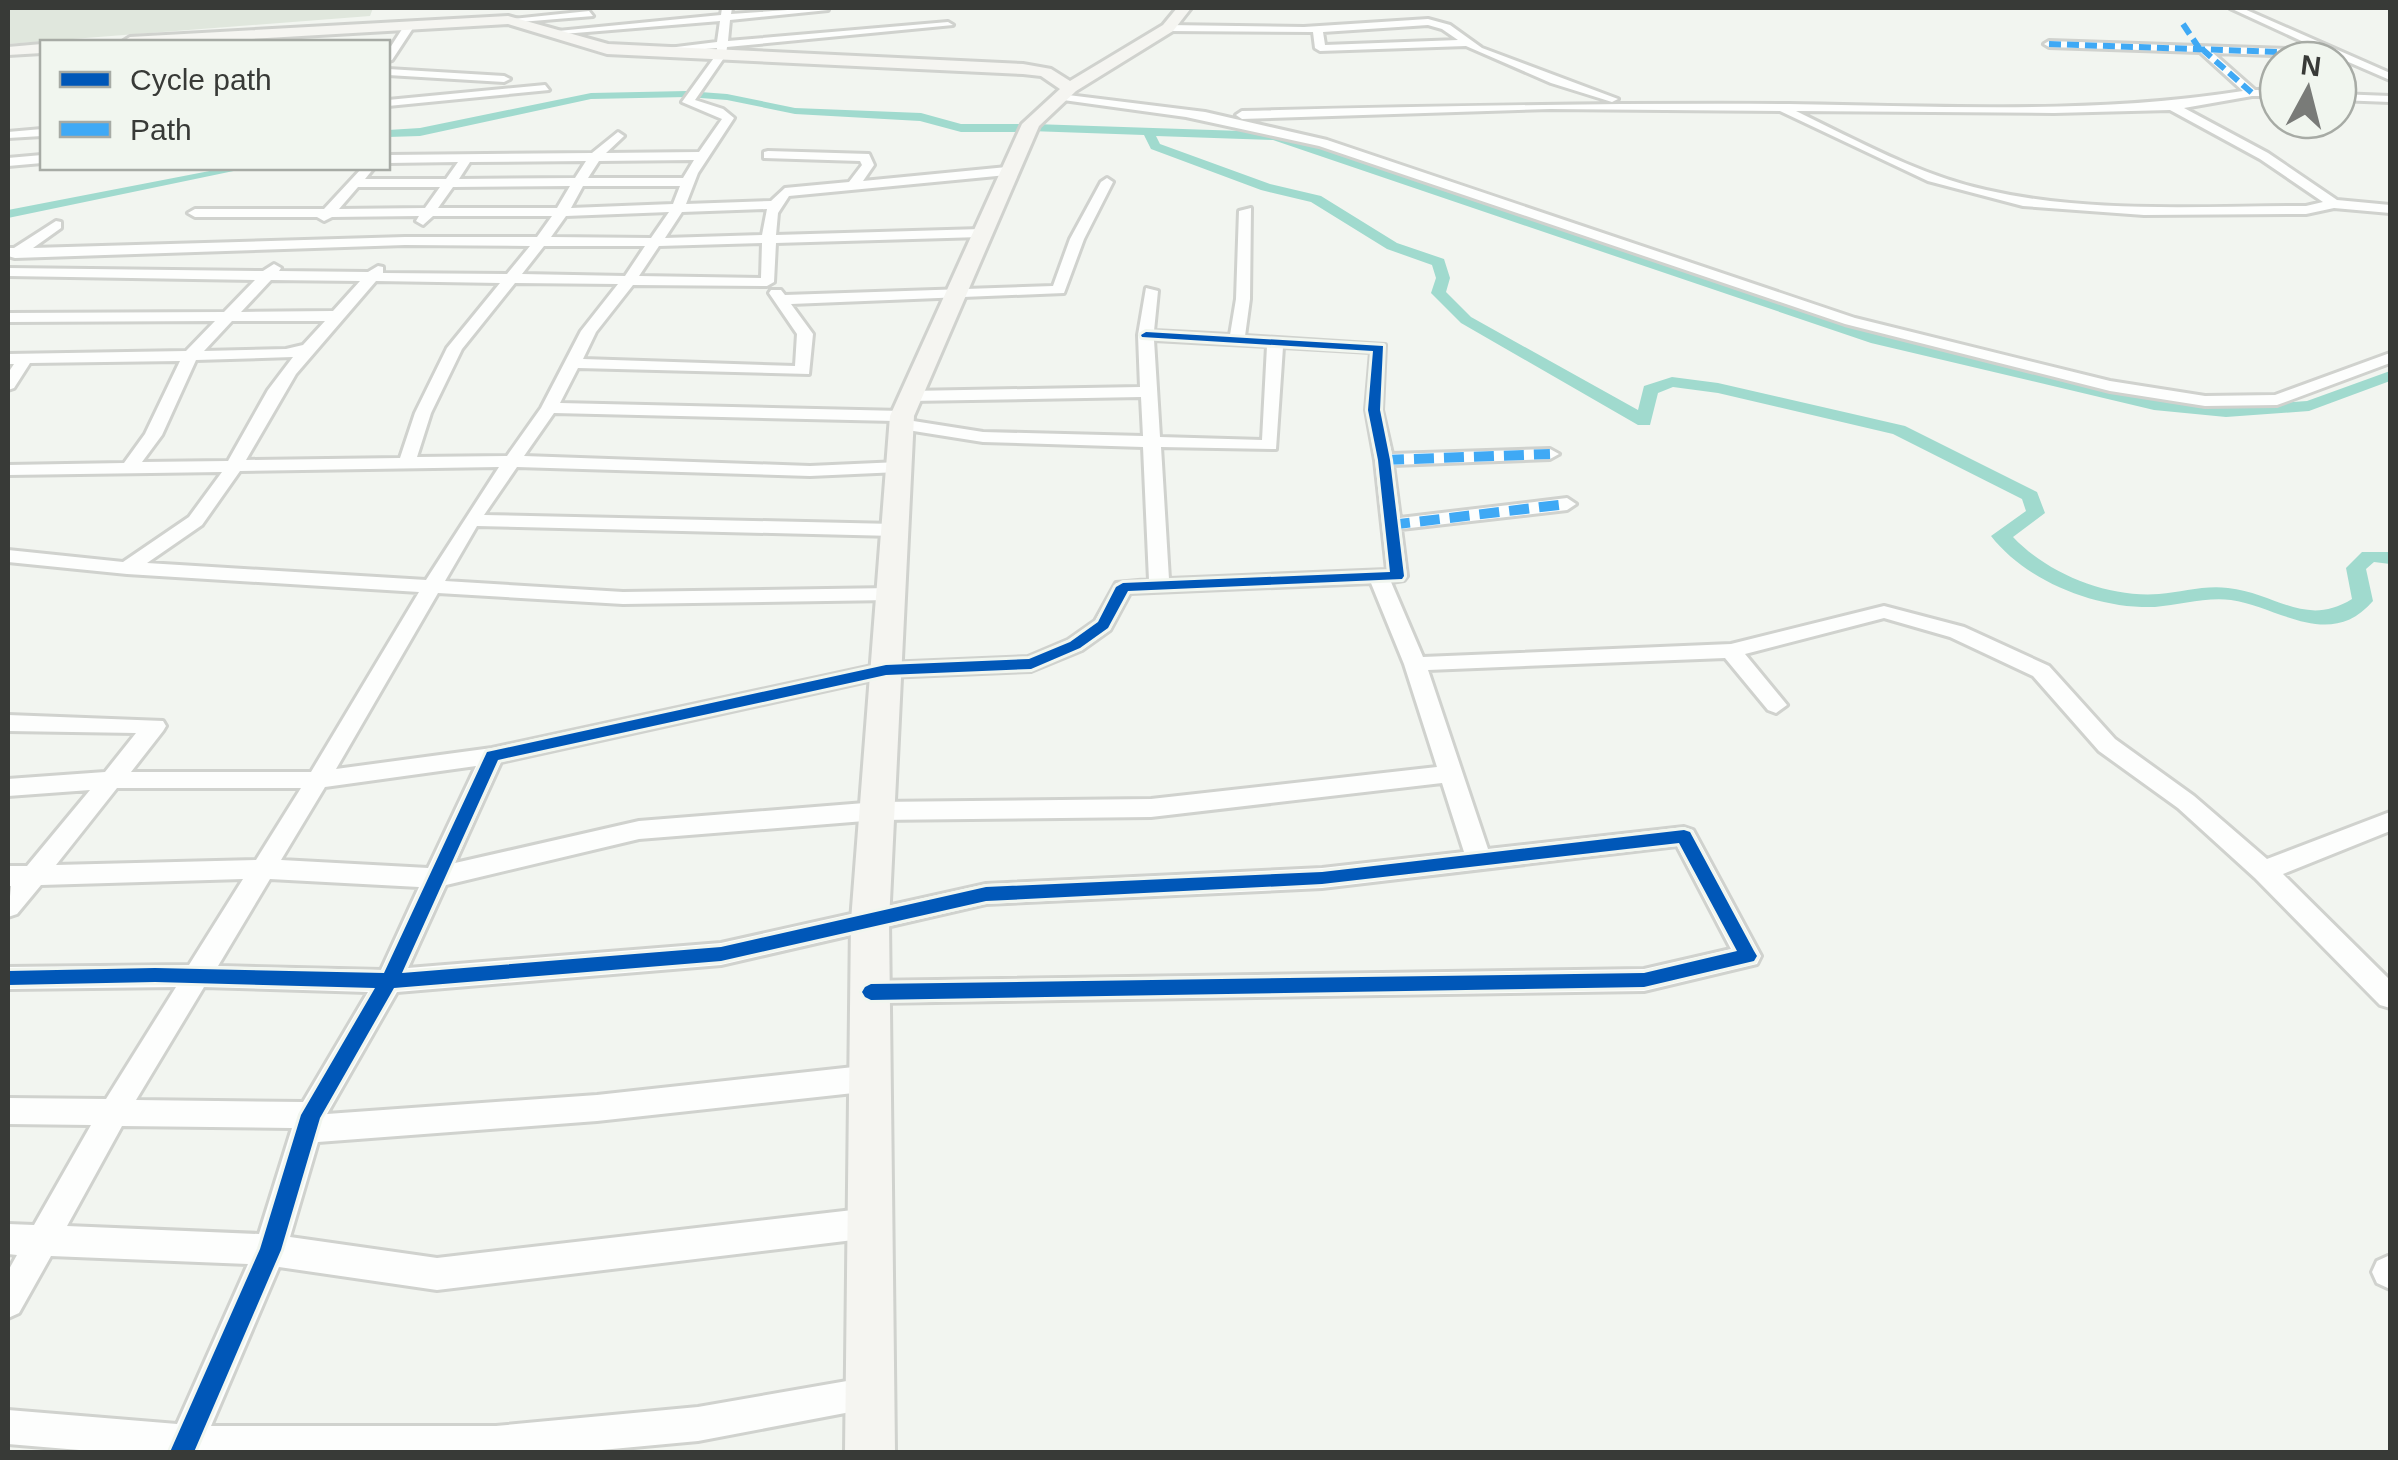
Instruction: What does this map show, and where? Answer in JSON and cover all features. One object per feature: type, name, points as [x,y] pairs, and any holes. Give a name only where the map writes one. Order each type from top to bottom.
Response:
[{"type":"street","points":[[1428,22],[1429,8]]},
{"type":"street","points":[[2235,8],[2307,40]]},
{"type":"street","points":[[501,16],[563,31],[727,13],[822,10]]},
{"type":"street","points":[[199,40],[303,37],[501,16],[598,13]]},
{"type":"street","points":[[8,1302],[113,1114],[318,780],[471,520],[549,408],[589,330],[677,210],[688,182],[728,118],[691,97],[723,50],[727,13]]},
{"type":"street","points":[[870,1452],[870,921],[904,412],[1030,124],[1065,92],[1176,18],[1211,31],[1428,22],[1446,27],[1468,44],[1555,81],[1630,106]]},
{"type":"street","points":[[2183,24],[2201,49],[2252,92]]},
{"type":"street","points":[[390,55],[410,25]]},
{"type":"street","points":[[723,50],[948,26]]},
{"type":"street","points":[[1318,28],[1320,48],[1468,44]]},
{"type":"street","points":[[563,31],[579,42],[637,51],[723,50],[1044,72],[1065,92],[1270,129],[1323,143],[1850,321],[2110,386],[2205,401],[2277,400],[2390,358]]},
{"type":"street","points":[[2049,44],[2258,51]]},
{"type":"street","points":[[8,51],[40,49]]},
{"type":"street","points":[[2358,62],[2390,76]]},
{"type":"street","points":[[390,72],[542,84],[390,103]]},
{"type":"street","points":[[1192,117],[1630,106],[2036,110],[2172,106],[2258,92]]},
{"type":"street","points":[[2358,97],[2390,98]]},
{"type":"street","points":[[2172,106],[2264,156],[2334,204]]},
{"type":"street","points":[[1781,108],[1918,174],[1984,194],[2081,206],[2306,210],[2334,204],[2390,210]]},
{"type":"street","points":[[8,135],[40,134]]},
{"type":"street","points":[[406,462],[423,413],[455,348],[563,212],[594,158],[618,136]]},
{"type":"street","points":[[768,154],[865,156],[868,165],[852,187]]},
{"type":"street","points":[[390,159],[703,156]]},
{"type":"street","points":[[127,568],[200,518],[288,370],[431,212],[466,159]]},
{"type":"street","points":[[8,162],[40,160]]},
{"type":"street","points":[[8,176],[24,161]]},
{"type":"street","points":[[130,467],[153,434],[190,356],[235,314],[294,244],[331,212],[366,170]]},
{"type":"street","points":[[768,282],[773,263],[766,230],[772,205],[785,192],[1007,171]]},
{"type":"street","points":[[352,183],[688,182]]},
{"type":"street","points":[[781,300],[1059,290],[1077,238],[1107,182]]},
{"type":"street","points":[[195,213],[563,212],[772,205]]},
{"type":"street","points":[[1237,338],[1243,299],[1246,211]]},
{"type":"street","points":[[11,255],[56,225]]},
{"type":"street","points":[[11,255],[405,241],[656,242],[981,233]]},
{"type":"street","points":[[8,272],[768,282]]},
{"type":"street","points":[[571,363],[803,371],[805,334],[768,282]]},
{"type":"street","points":[[1151,291],[1146,335],[1159,584]]},
{"type":"street","points":[[8,318],[336,316]]},
{"type":"street","points":[[8,788],[109,780],[318,780],[492,756],[886,670],[1031,664],[1075,645],[1103,625],[1123,586],[1397,576],[1384,460],[1374,410],[1379,348],[1146,335]]},
{"type":"street","points":[[904,412],[982,437],[1270,445],[1275,340]]},
{"type":"street","points":[[8,385],[16,360],[287,354],[309,348]]},
{"type":"street","points":[[549,408],[904,412],[1148,392]]},
{"type":"street","points":[[1384,460],[1550,454]]},
{"type":"street","points":[[8,470],[512,461],[810,470],[899,467]]},
{"type":"street","points":[[1390,525],[1567,504]]},
{"type":"street","points":[[471,520],[894,530]]},
{"type":"street","points":[[8,556],[127,568],[623,598],[891,594]]},
{"type":"street","points":[[1378,576],[1415,664],[1478,857]]},
{"type":"street","points":[[1415,664],[1731,652],[1884,612],[1957,632],[2041,671],[2107,745],[2186,802],[2264,871],[2390,997]]},
{"type":"street","points":[[1731,652],[1776,706]]},
{"type":"street","points":[[8,724],[156,726],[19,876],[8,907]]},
{"type":"street","points":[[184,1447],[270,1250],[309,1122],[389,981],[492,756]]},
{"type":"street","points":[[19,876],[262,870],[434,878],[640,830],[877,811],[1151,808],[1449,774]]},
{"type":"street","points":[[2264,871],[2390,821]]},
{"type":"street","points":[[8,978],[196,976],[389,981],[721,954],[986,894],[1322,878],[1684,836],[1748,956],[1644,980],[871,992]]},
{"type":"street","points":[[8,1111],[309,1122],[597,1108],[872,1078]]},
{"type":"street","points":[[8,1239],[270,1250],[437,1274],[870,1223]]},
{"type":"street","points":[[8,1427],[184,1447],[496,1442],[698,1424],[870,1394]]},
{"type":"shaded area","points":[[8,8],[373,8],[370,16],[8,44]]},
{"type":"waterway","points":[[390,134],[420,132],[591,96],[687,94],[727,97],[795,111],[921,117],[961,128],[1020,128]]},
{"type":"waterway","points":[[1034,128],[1274,136],[1877,340],[2154,405],[2226,412],[2309,406],[2390,376]]},
{"type":"waterway","points":[[1150,135],[1155,146],[1266,187],[1316,199],[1392,246],[1439,262],[1443,278],[1438,293],[1466,320],[1644,421],[1650,390],[1672,382],[1718,388],[1899,430],[2030,496],[2036,513],[2001,536],[2045,572],[2082,588],[2139,600],[2232,594],[2296,615],[2327,618],[2363,601],[2356,568],[2369,556],[2390,558]]},
{"type":"waterway","points":[[8,214],[232,170]]},
{"type":"marked path","points":[[2183,24],[2199,48]]},
{"type":"marked path","points":[[2049,44],[2258,51]]},
{"type":"marked path","points":[[2202,49],[2252,93]]},
{"type":"marked path","points":[[1384,460],[1550,454]]},
{"type":"marked path","points":[[1390,525],[1567,504]]},
{"type":"cycle path","points":[[182,1452],[270,1250],[311,1115],[389,981],[492,756],[886,670],[1031,664],[1075,645],[1103,625],[1123,587],[1397,576],[1384,460],[1374,410],[1379,348],[1146,335]]},
{"type":"cycle path","points":[[8,978],[155,975],[389,981],[721,954],[986,894],[1322,878],[1684,836],[1748,956],[1644,980],[871,992]]}]
